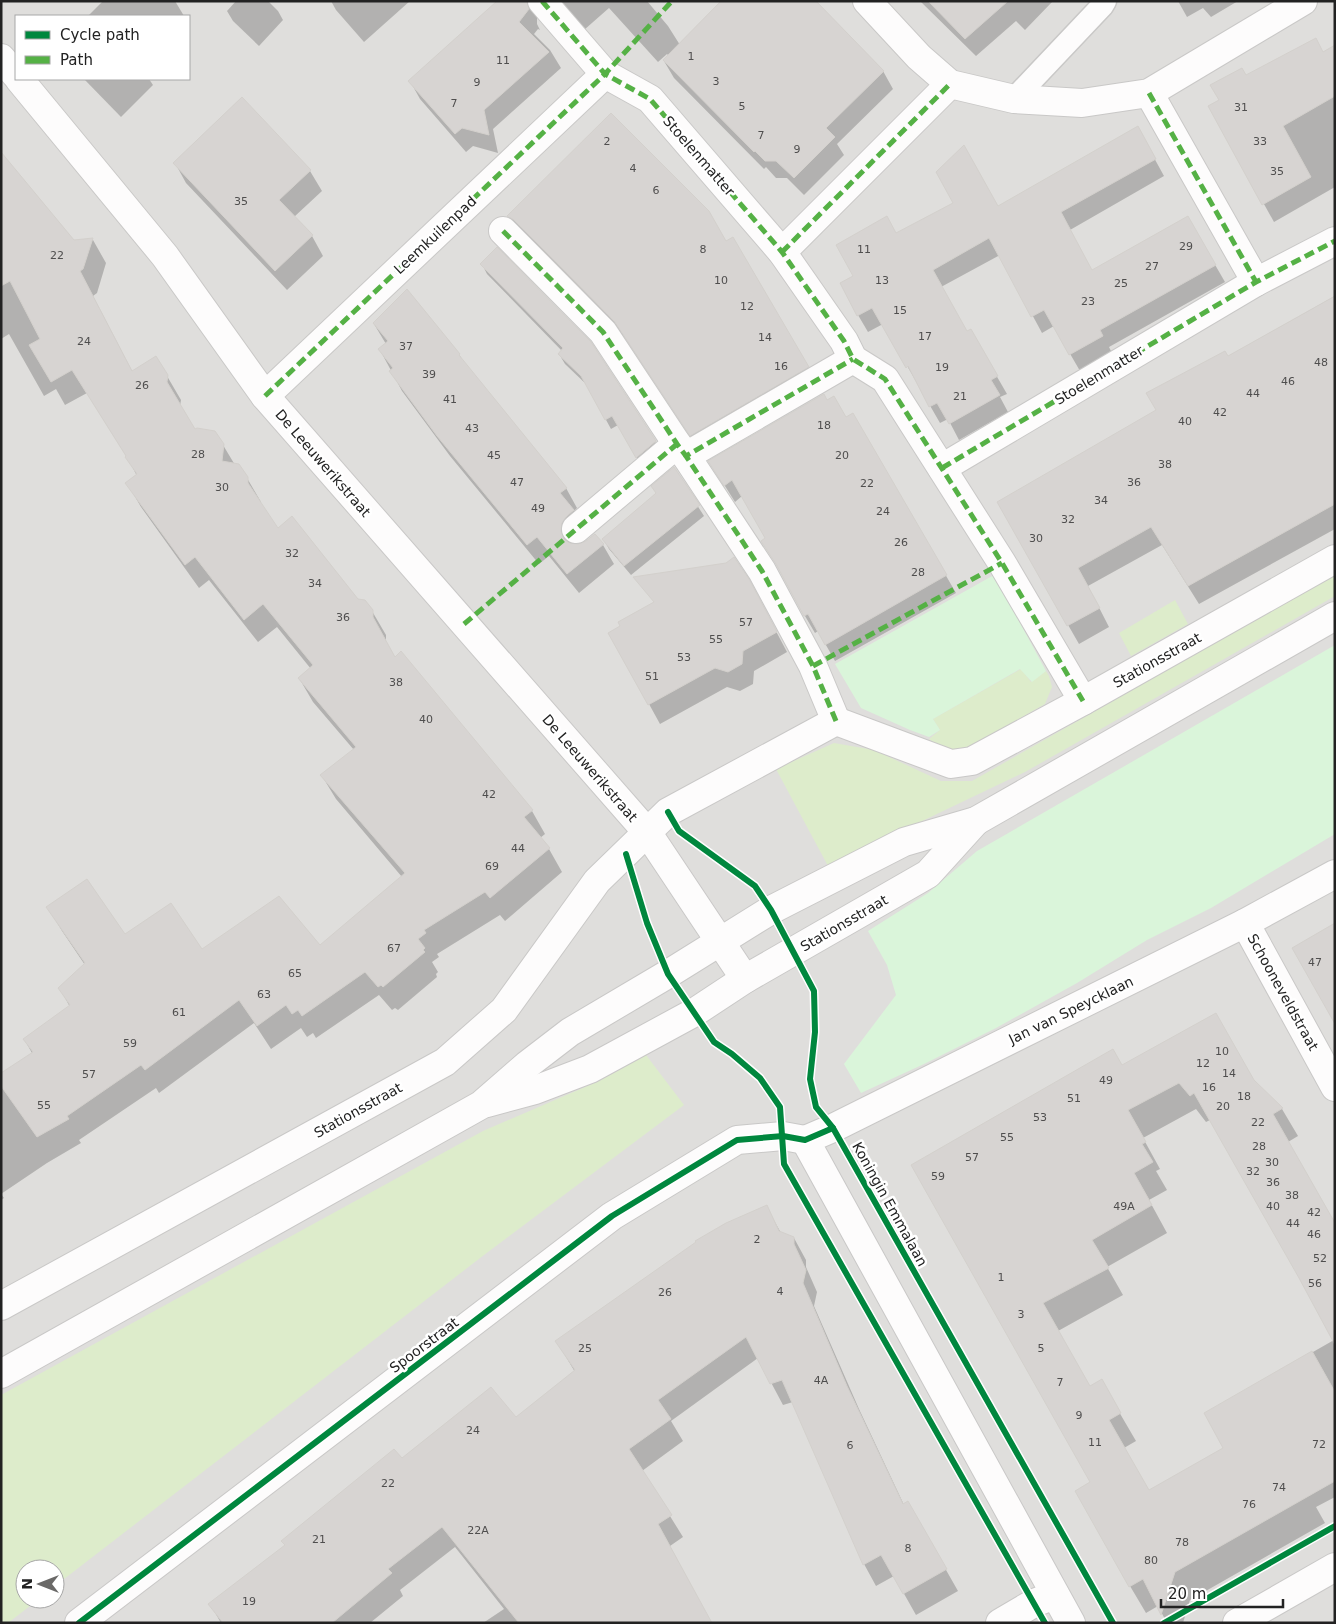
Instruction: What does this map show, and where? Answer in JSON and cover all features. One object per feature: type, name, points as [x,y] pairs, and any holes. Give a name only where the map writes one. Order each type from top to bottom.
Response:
[{"type":"street","points":[[542,1],[605,74]]},
{"type":"street","points":[[867,1],[919,57],[950,84],[1014,99],[1082,103],[1149,93],[1303,1]]},
{"type":"street","points":[[1,58],[15,75]]},
{"type":"street","name":"Stoelenmatter","points":[[605,74],[650,99],[782,252],[844,341],[853,359],[885,379],[1002,564],[1083,701]]},
{"type":"street","name":"Leemkuilenpad","points":[[265,396],[605,74]]},
{"type":"street","name":"De Leeuwerikstraat","points":[[20,80],[165,256],[265,396],[647,832],[745,979]]},
{"type":"street","points":[[782,252],[950,84]]},
{"type":"street","points":[[1149,93],[1256,282]]},
{"type":"street","points":[[503,231],[603,332],[762,571],[813,666],[836,721]]},
{"type":"street","name":"Stoelenmatter","points":[[942,468],[1256,282],[1335,241]]},
{"type":"street","points":[[576,529],[682,450],[853,359]]},
{"type":"street","name":"Stationsstraat","points":[[836,721],[951,764],[972,761],[1335,560]]},
{"type":"street","name":"Stationsstraat","points":[[1,1374],[481,1105],[527,1065],[570,1032],[771,910],[904,842],[976,821],[1335,616]]},
{"type":"street","name":"De Leeuwerikstraat","points":[[647,832],[668,812],[836,721]]},
{"type":"street","name":"Stationsstraat","points":[[481,1105],[535,1090],[590,1070],[695,1012],[745,979],[928,874],[976,821]]},
{"type":"street","name":"Stationsstraat","points":[[1,1306],[445,1062],[504,1010],[596,881],[647,832]]},
{"type":"street","name":"Jan van Speycklaan","points":[[805,1140],[1245,923],[1335,874]]},
{"type":"street","name":"Schooneveldstraat","points":[[1245,923],[1335,1087]]},
{"type":"street","name":"Spoorstraat","points":[[79,1623],[612,1216],[737,1140],[783,1136],[805,1140]]},
{"type":"street","points":[[805,1140],[1071,1623]]},
{"type":"street","points":[[1237,1623],[1335,1567]]},
{"type":"street","points":[[1000,1623],[1034,1603],[1055,1595]]},
{"type":"lane","points":[[1014,99],[1105,1]]},
{"type":"shaded area","points":[[1,1],[1335,1],[1335,1623],[1,1623]]},
{"type":"green space","points":[[994,575],[1046,671],[1032,682],[1020,669],[933,719],[940,730],[929,737],[861,708],[835,664]]},
{"type":"green space","points":[[1335,575],[1335,596],[1025,772],[828,866],[776,769],[834,743],[874,750],[941,781],[972,781]]},
{"type":"green space","points":[[1175,600],[1188,624],[1131,656],[1119,633]]},
{"type":"green space","points":[[1335,645],[1335,834],[1211,908],[1147,940],[1077,983],[996,1028],[861,1093],[844,1064],[896,995],[887,965],[868,931],[928,893],[977,851]]},
{"type":"green space","points":[[1021,669],[1031,682],[1046,671],[1052,687],[1045,704],[966,749],[956,750],[947,748],[929,739],[940,730],[933,719]]},
{"type":"green space","points":[[646,1055],[684,1105],[484,1255],[65,1578],[65,1559],[15,1559],[15,1609],[26,1609],[8,1623],[3,1623],[1,1620],[1,1395],[483,1131],[599,1081]]},
{"type":"building","points":[[497,1],[527,1],[529,9],[519,22],[549,52],[484,110],[489,135],[462,128],[455,134],[408,81]]},
{"type":"building","points":[[721,1],[816,1],[884,71],[826,128],[835,137],[794,178],[776,161],[765,161],[754,152],[663,60]]},
{"type":"building","points":[[928,1],[1008,1],[965,39]]},
{"type":"building","points":[[1316,38],[1323,52],[1335,45],[1335,96],[1283,126],[1311,177],[1262,205],[1208,106],[1219,100],[1210,85],[1242,68],[1246,75]]},
{"type":"building","points":[[242,97],[311,170],[279,200],[313,235],[275,271],[173,163]]},
{"type":"building","points":[[611,113],[709,211],[726,241],[733,237],[809,367],[690,436],[614,321],[514,220],[507,216]]},
{"type":"building","points":[[1138,126],[1156,159],[1061,212],[1092,270],[1188,216],[1216,265],[1100,330],[1103,336],[1069,355],[1044,310],[1031,317],[989,238],[933,270],[967,331],[971,329],[998,376],[991,380],[1000,395],[949,424],[937,403],[929,407],[908,366],[906,368],[872,308],[857,316],[840,283],[853,276],[836,245],[887,216],[896,233],[953,203],[936,172],[964,145],[998,206]]},
{"type":"building","points":[[1,152],[74,240],[93,238],[83,269],[80,271],[132,371],[156,356],[168,375],[167,382],[195,429],[215,431],[224,444],[222,461],[239,464],[248,477],[248,483],[278,528],[292,516],[358,599],[365,600],[373,610],[373,617],[395,657],[401,651],[533,810],[524,817],[550,848],[490,898],[485,892],[424,930],[426,933],[418,939],[425,948],[423,950],[425,952],[383,987],[381,985],[378,987],[365,972],[302,1016],[298,1010],[292,1014],[286,1005],[257,1026],[239,1000],[145,1070],[141,1065],[67,1116],[69,1119],[37,1137],[1,1086],[1,1073],[33,1052],[23,1039],[70,1005],[58,988],[85,963],[46,907],[87,879],[125,934],[171,903],[202,949],[279,896],[320,945],[405,873],[320,775],[356,747],[298,678],[313,665],[263,604],[244,620],[195,557],[185,565],[125,483],[137,474],[72,370],[51,382],[29,345],[40,339],[10,281],[1,286]]},
{"type":"building","points":[[497,247],[591,342],[656,441],[636,458],[612,416],[605,420],[581,376],[558,354],[563,348],[480,264]]},
{"type":"building","points":[[407,289],[567,488],[560,493],[574,510],[562,523],[561,531],[564,539],[570,543],[578,544],[595,534],[604,544],[567,574],[537,537],[527,545],[437,436],[389,371],[393,368],[378,349],[388,341],[373,323]]},
{"type":"building","points":[[1335,296],[1335,504],[1188,586],[1151,527],[1078,568],[1100,608],[1067,626],[997,502],[1156,410],[1146,393],[1225,351],[1228,356]]},
{"type":"building","points":[[824,394],[827,400],[834,396],[846,417],[853,413],[947,575],[825,645],[808,614],[804,616],[776,564],[761,541],[765,538],[732,480],[724,486],[708,461]]},
{"type":"building","points":[[674,467],[700,505],[624,566],[602,539],[656,493],[651,486]]},
{"type":"building","points":[[734,557],[749,579],[777,632],[743,651],[742,664],[728,672],[715,668],[648,705],[608,633],[620,626],[618,622],[654,602],[633,577],[726,563]]},
{"type":"building","points":[[1335,923],[1335,1024],[1292,948]]},
{"type":"building","points":[[1216,1013],[1254,1080],[1283,1108],[1273,1114],[1335,1223],[1335,1345],[1194,1093],[1190,1096],[1179,1083],[1128,1110],[1146,1142],[1142,1144],[1153,1162],[1134,1173],[1152,1205],[1092,1240],[1109,1268],[1043,1303],[1090,1386],[1102,1379],[1121,1413],[1109,1420],[1149,1490],[1223,1448],[1204,1413],[1312,1351],[1335,1392],[1335,1481],[1175,1572],[1161,1615],[1143,1579],[1129,1587],[1075,1491],[1090,1482],[911,1165],[1113,1049],[1122,1065]]},
{"type":"building","points":[[767,1205],[779,1231],[794,1237],[794,1244],[806,1270],[803,1283],[847,1386],[903,1504],[908,1501],[947,1569],[903,1594],[881,1555],[863,1565],[782,1380],[770,1384],[746,1337],[658,1400],[671,1419],[629,1449],[672,1515],[658,1524],[712,1623],[519,1623],[442,1527],[388,1569],[392,1573],[332,1623],[223,1623],[208,1604],[285,1545],[281,1541],[394,1449],[402,1458],[491,1387],[516,1417],[575,1370],[555,1341],[695,1241],[726,1223]]},
{"type":"marked path","points":[[542,1],[605,74],[650,99],[782,252],[844,341],[853,359],[885,379],[1002,563],[1083,701]]},
{"type":"marked path","points":[[265,396],[605,74],[672,1]]},
{"type":"marked path","points":[[782,252],[950,84]]},
{"type":"marked path","points":[[1149,93],[1256,282]]},
{"type":"marked path","points":[[503,231],[603,332],[686,456]]},
{"type":"marked path","points":[[942,468],[1256,282],[1335,241]]},
{"type":"marked path","points":[[836,721],[813,666],[762,571],[686,456],[853,359]]},
{"type":"marked path","points":[[464,624],[677,444]]},
{"type":"marked path","points":[[813,666],[1002,563]]},
{"type":"cycle path","name":"Koningin Emmalaan","points":[[668,812],[679,831],[755,886],[771,910],[814,991],[815,1032],[810,1079],[816,1107],[833,1128],[1113,1623]]},
{"type":"cycle path","points":[[626,854],[647,923],[668,974],[714,1042],[732,1054],[760,1078],[780,1107],[784,1164],[1045,1623]]},
{"type":"cycle path","points":[[79,1623],[612,1216],[737,1140],[783,1136],[805,1140],[833,1128]]},
{"type":"cycle path","points":[[1164,1623],[1335,1526]]}]
